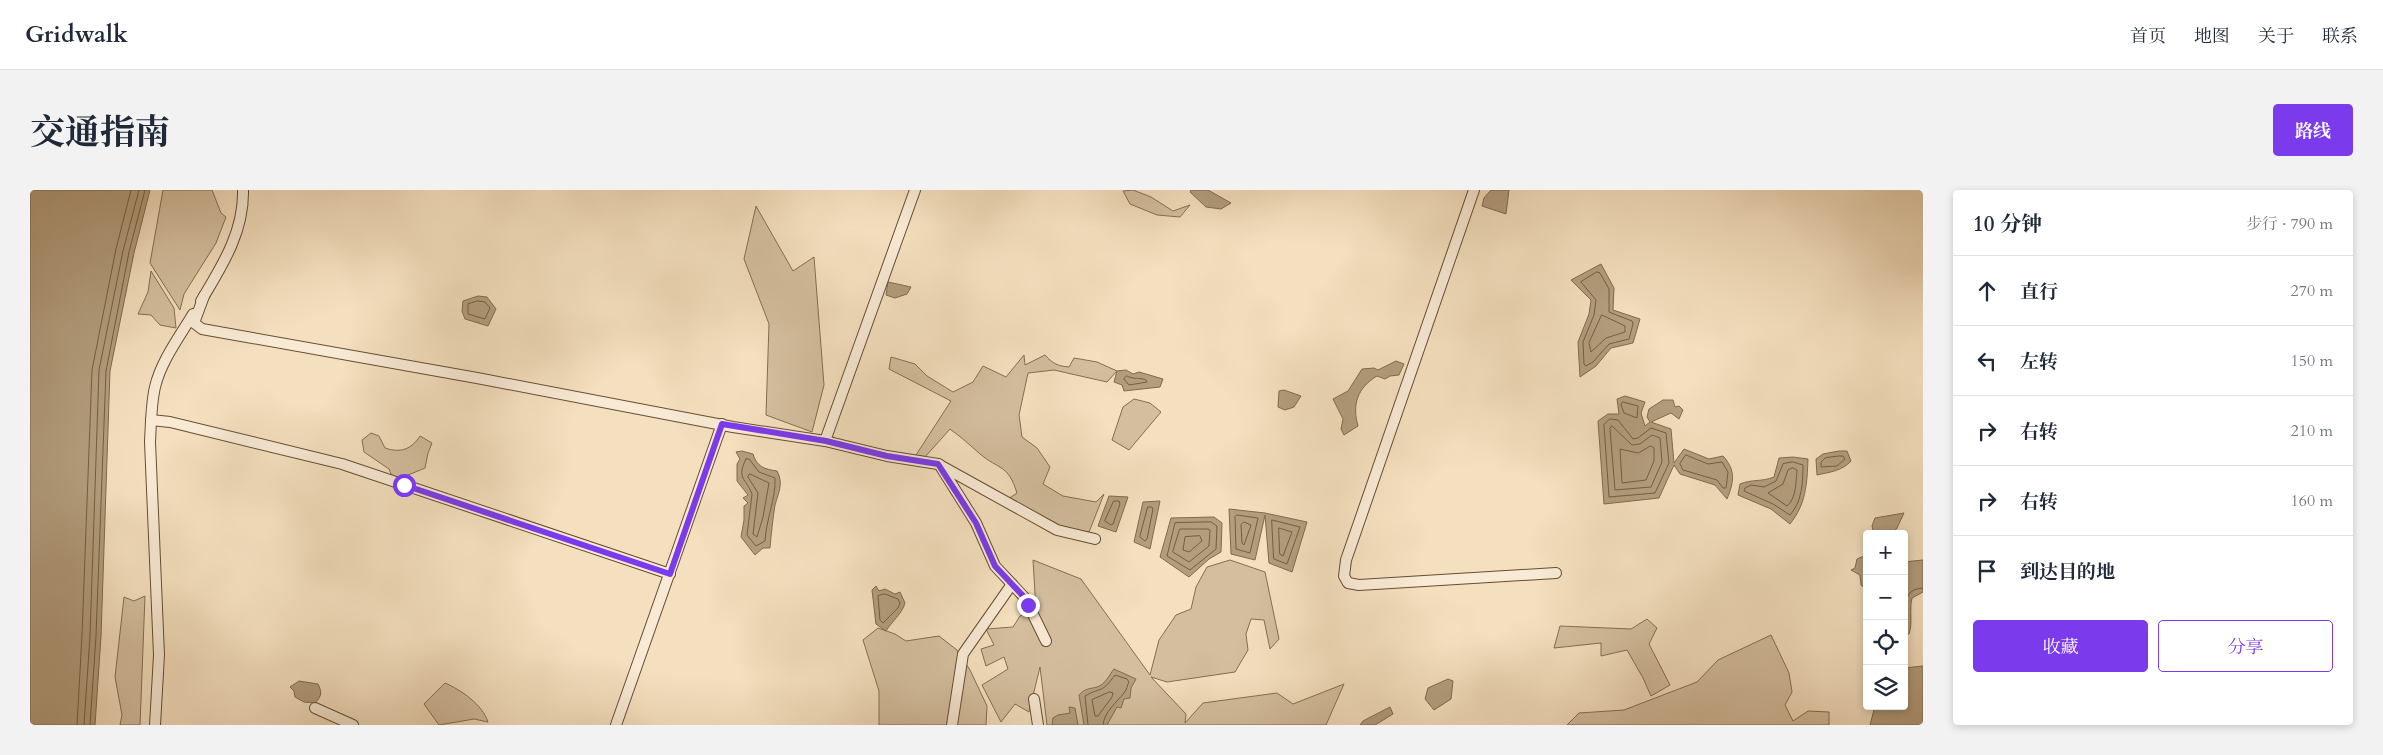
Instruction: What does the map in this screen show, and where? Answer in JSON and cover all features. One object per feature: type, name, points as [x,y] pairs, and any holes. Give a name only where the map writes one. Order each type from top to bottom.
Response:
[{"type":"street","points":[[155,725],[159,655],[151,420],[155,386],[168,355],[204,296],[240,226],[243,190]]},
{"type":"street","points":[[826,441],[915,190]]},
{"type":"street","points":[[1474,190],[1346,560],[1344,576],[1348,583],[1359,585],[1556,573]]},
{"type":"street","points":[[204,296],[194,323],[202,329],[722,424],[826,441],[887,456],[938,464],[1057,530],[1094,539]]},
{"type":"street","points":[[151,420],[170,422],[342,464],[670,574]]},
{"type":"street","points":[[616,725],[722,424]]},
{"type":"street","points":[[938,464],[976,523],[995,566],[1025,598],[1046,641]]},
{"type":"street","points":[[952,725],[963,654],[1012,584]]},
{"type":"street","points":[[1034,699],[1038,725]]},
{"type":"street","points":[[315,708],[353,725]]},
{"type":"shaded area","points":[[163,190],[212,190],[221,213],[226,217],[216,243],[184,294],[180,310],[150,263]]},
{"type":"shaded area","points":[[1133,190],[1151,197],[1173,211],[1190,205],[1180,217],[1157,215],[1130,204],[1123,191]]},
{"type":"shaded area","points":[[756,206],[793,271],[814,257],[824,385],[812,432],[766,415],[769,324],[744,259]]},
{"type":"shaded area","points":[[151,271],[174,308],[176,328],[160,325],[151,315],[138,314],[148,292]]},
{"type":"shaded area","points":[[1024,355],[1025,365],[1045,355],[1056,364],[1062,366],[1069,367],[1074,358],[1097,362],[1117,371],[1107,382],[1054,370],[1028,373],[1019,415],[1022,437],[1037,448],[1050,467],[1043,484],[1063,496],[1096,502],[1104,494],[1089,532],[1052,527],[1008,499],[1017,493],[1014,484],[1006,472],[980,454],[950,429],[925,457],[916,455],[951,401],[889,369],[891,357],[915,364],[927,376],[953,392],[973,382],[983,366],[1006,377]]},
{"type":"shaded area","points":[[1134,399],[1150,403],[1161,412],[1129,450],[1112,440],[1123,407]]},
{"type":"shaded area","points":[[371,433],[379,436],[385,448],[396,450],[409,447],[420,436],[432,443],[425,468],[394,481],[389,469],[364,452],[362,440]]},
{"type":"shaded area","points":[[1033,560],[1081,579],[1150,675],[1159,640],[1176,615],[1191,609],[1196,587],[1207,567],[1230,560],[1265,572],[1279,639],[1270,649],[1264,620],[1251,619],[1246,634],[1248,650],[1235,672],[1167,682],[1151,677],[1186,714],[1185,723],[1203,703],[1277,693],[1293,704],[1344,684],[1326,725],[1047,725],[1040,667],[1029,712],[1015,704],[1001,722],[982,685],[1008,669],[1004,657],[986,666],[981,649],[994,645],[986,629],[1013,627],[1020,616],[1029,612],[1037,627]]},
{"type":"shaded area","points":[[145,596],[140,725],[120,725],[122,715],[115,677],[124,597],[134,601]]},
{"type":"shaded area","points":[[1647,619],[1657,628],[1649,644],[1670,685],[1651,696],[1627,650],[1601,656],[1601,643],[1554,648],[1560,626],[1631,629]]},
{"type":"shaded area","points":[[878,628],[895,634],[906,641],[939,636],[957,650],[970,670],[987,706],[986,725],[879,725],[879,691],[863,640]]},
{"type":"shaded area","points":[[1771,635],[1789,673],[1792,692],[1785,705],[1793,721],[1808,711],[1829,712],[1829,725],[1567,725],[1579,713],[1624,710],[1697,682],[1718,660]]},
{"type":"shaded area","points":[[445,683],[470,698],[481,709],[488,722],[474,719],[439,725],[424,704]]},
{"type":"water","points":[[30,190],[150,190],[134,253],[110,371],[101,636],[95,725],[30,725]]},
{"type":"water","points":[[1191,190],[1208,190],[1231,203],[1221,209],[1206,207],[1190,192]]},
{"type":"water","points":[[1491,190],[1509,190],[1506,214],[1482,206],[1484,198]]},
{"type":"water","points":[[1601,264],[1614,288],[1613,310],[1640,319],[1633,343],[1611,348],[1596,366],[1580,377],[1578,342],[1589,314],[1591,300],[1571,280]]},
{"type":"water","points":[[888,282],[911,287],[907,294],[895,298],[886,295]]},
{"type":"water","points":[[478,296],[487,297],[496,309],[488,326],[465,319],[462,311],[463,301]]},
{"type":"water","points":[[1396,361],[1404,364],[1399,375],[1390,376],[1385,379],[1377,376],[1365,386],[1356,404],[1358,426],[1344,435],[1341,429],[1343,419],[1333,399],[1348,391],[1362,369],[1374,368],[1378,370]]},
{"type":"water","points":[[1126,370],[1133,374],[1139,372],[1163,379],[1160,387],[1124,391],[1122,385],[1114,382],[1117,371]]},
{"type":"water","points":[[1284,390],[1301,396],[1294,407],[1285,410],[1278,407],[1279,391]]},
{"type":"water","points":[[1625,396],[1645,402],[1641,413],[1645,426],[1650,422],[1647,417],[1649,409],[1663,400],[1673,400],[1675,407],[1679,406],[1683,410],[1679,419],[1671,413],[1651,422],[1671,429],[1674,463],[1684,449],[1709,459],[1723,456],[1732,471],[1732,482],[1727,499],[1715,485],[1680,474],[1674,465],[1659,498],[1604,504],[1598,421],[1608,414],[1619,414],[1617,399]]},
{"type":"water","points":[[742,451],[753,454],[762,467],[777,471],[780,480],[780,488],[774,510],[770,548],[763,548],[755,555],[741,537],[744,506],[748,503],[743,498],[748,495],[737,481],[737,464],[740,459],[736,452]]},
{"type":"water","points":[[1847,451],[1851,461],[1840,469],[1817,475],[1816,459],[1823,454]]},
{"type":"water","points":[[1779,458],[1808,459],[1808,468],[1802,501],[1790,524],[1771,509],[1738,495],[1740,484],[1774,477]]},
{"type":"water","points":[[1109,496],[1128,497],[1116,532],[1098,526]]},
{"type":"water","points":[[1160,501],[1150,549],[1134,542],[1143,502]]},
{"type":"water","points":[[1229,509],[1265,513],[1307,522],[1292,572],[1269,563],[1265,515],[1255,560],[1231,554]]},
{"type":"water","points":[[1904,513],[1895,530],[1873,530],[1872,526],[1875,518]]},
{"type":"water","points":[[1214,517],[1222,523],[1221,552],[1209,559],[1189,577],[1160,557],[1171,518]]},
{"type":"water","points":[[1863,556],[1863,587],[1861,585],[1860,575],[1851,570],[1855,568],[1857,559]]},
{"type":"water","points":[[1923,560],[1923,592],[1912,598],[1910,630],[1908,634],[1908,575],[1908,562]]},
{"type":"water","points":[[876,586],[879,591],[885,589],[895,594],[900,592],[905,603],[902,611],[886,631],[876,624],[872,590]]},
{"type":"water","points":[[1923,666],[1923,725],[1870,725],[1874,710],[1908,710],[1908,668]]},
{"type":"water","points":[[1114,669],[1136,679],[1131,688],[1130,698],[1124,699],[1121,708],[1117,707],[1107,725],[1084,725],[1079,695],[1085,690],[1103,684]]},
{"type":"water","points":[[1448,679],[1453,681],[1451,699],[1434,710],[1425,699],[1428,688]]},
{"type":"water","points":[[299,681],[318,684],[321,694],[315,703],[304,702],[295,697],[294,691],[290,687]]},
{"type":"water","points":[[1069,707],[1075,708],[1078,725],[1052,725],[1053,718],[1070,713]]},
{"type":"water","points":[[1390,707],[1393,714],[1375,725],[1360,725],[1363,721]]},
{"type":"route","points":[[404,485],[670,574],[722,424],[826,441],[887,456],[938,464],[976,523],[995,566],[1025,598],[1028,605]]}]
